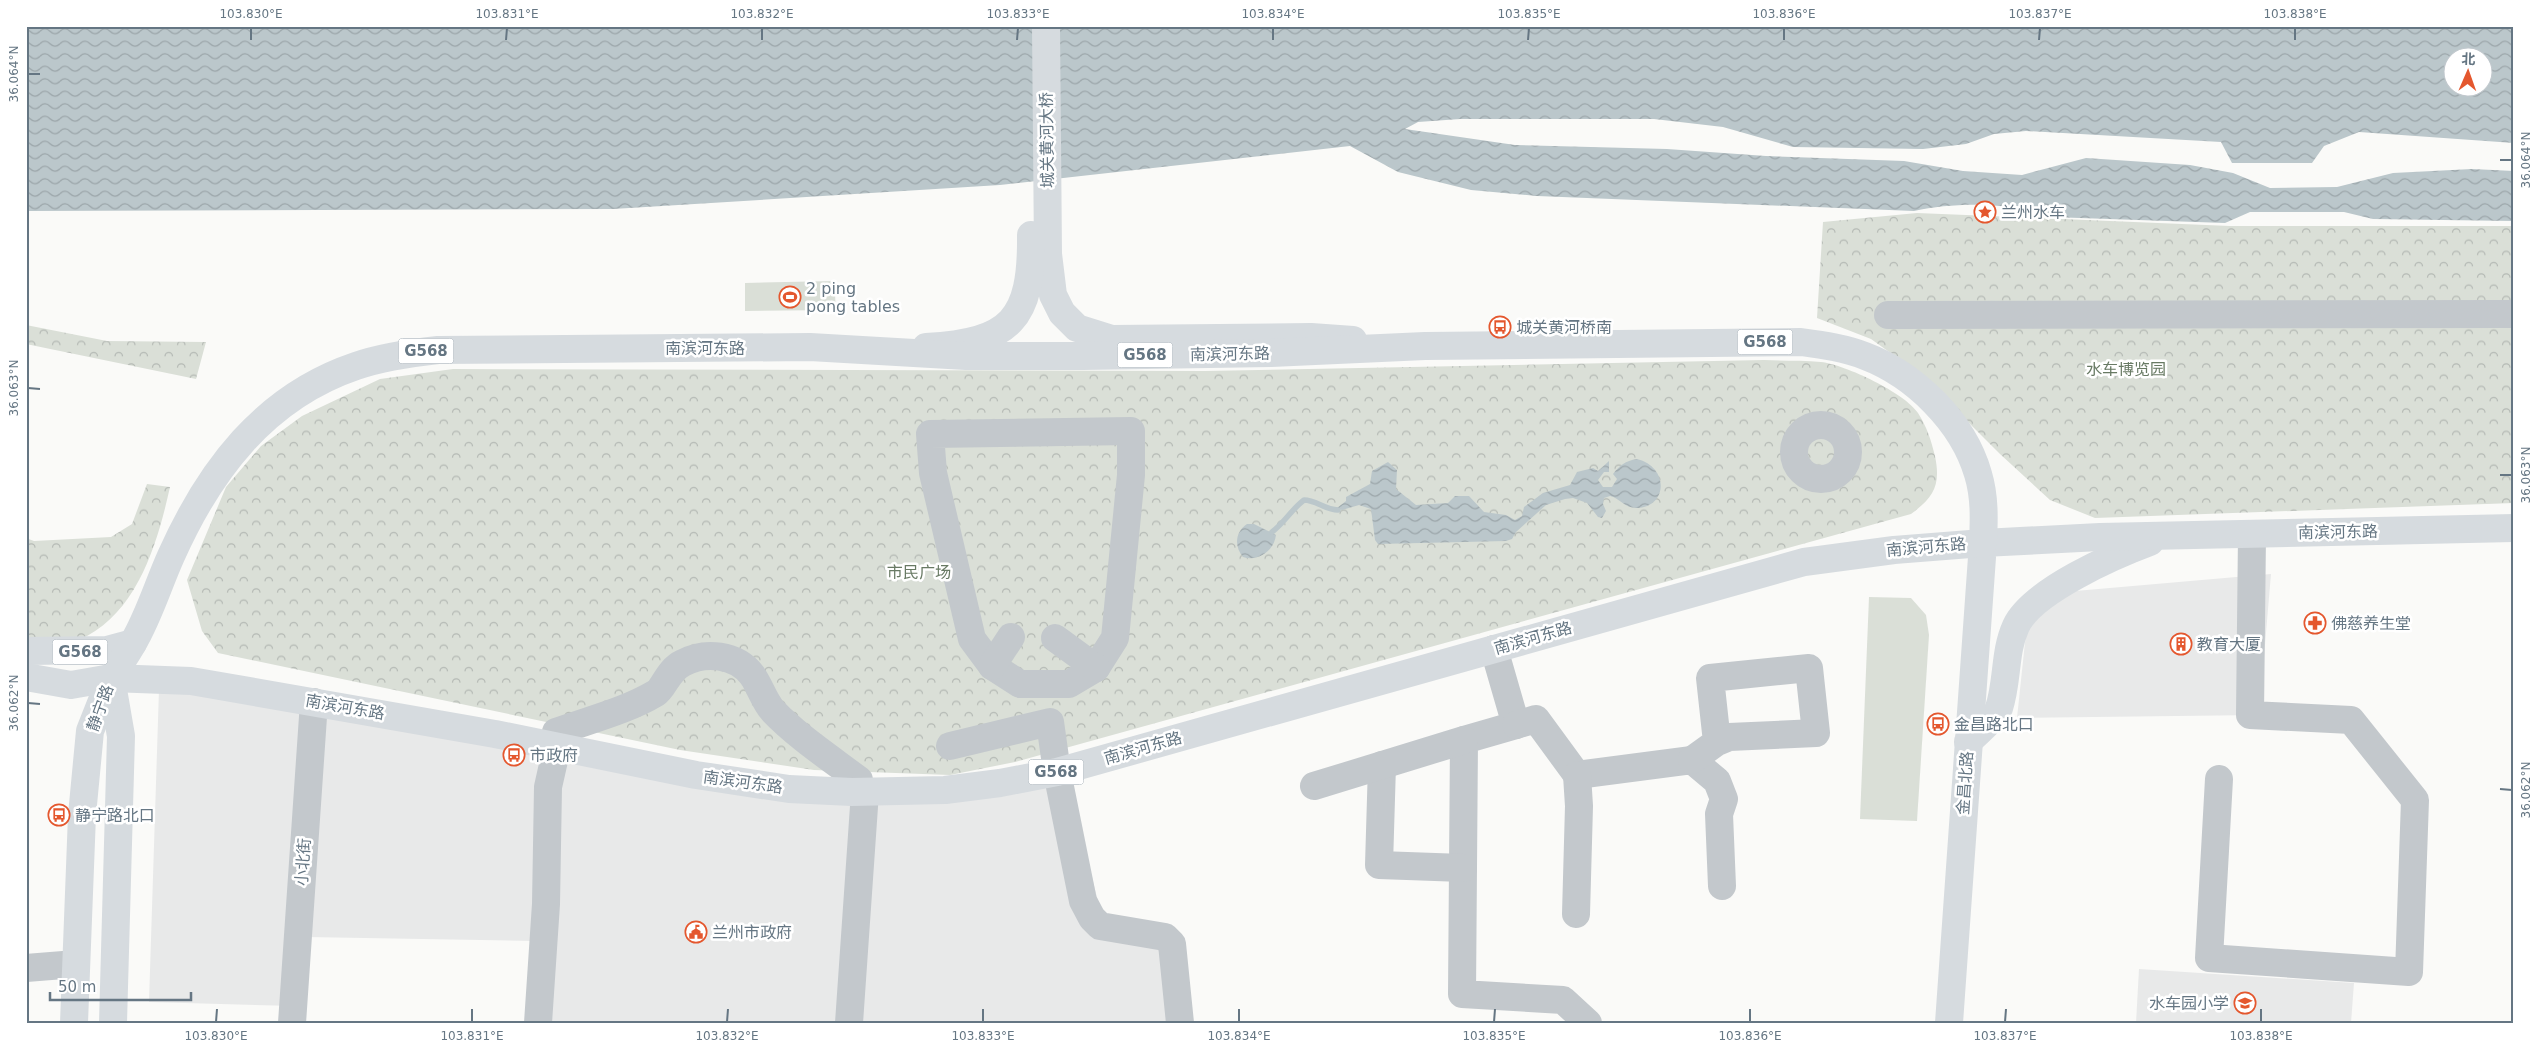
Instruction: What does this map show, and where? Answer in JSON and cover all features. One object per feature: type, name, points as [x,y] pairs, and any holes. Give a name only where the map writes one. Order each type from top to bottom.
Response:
[{"type":"main road","name":"城关黄河大桥","points":[[1030,26],[1040,254]]},
{"type":"main road","name":"城关黄河大桥","points":[[1040,254],[1046,26]]},
{"type":"main road","name":"南滨河东路","points":[[1040,254],[1053,294],[1062,313],[1078,328],[1112,339],[1311,337],[1425,346]]},
{"type":"main road","points":[[866,351],[944,346],[980,338],[999,330],[1014,319],[1025,299],[1040,254]]},
{"type":"main road","name":"南滨河东路","points":[[110,678],[133,643],[171,555],[197,504],[218,471],[253,429],[283,402],[318,381],[356,366],[396,355],[438,350],[810,347],[966,356],[1148,355],[1271,353],[1425,346],[1801,342],[1834,347],[1864,355],[1889,366],[1914,384],[1931,400],[1956,430],[1969,451],[1978,475],[1984,504],[1983,543]]},
{"type":"main road","name":"南滨河东路","points":[[26,677],[71,684],[110,678],[191,681],[557,740],[696,775],[789,789],[862,786],[945,790],[1000,783],[1057,772],[1804,562],[1886,550],[1983,543],[2166,536],[2514,528]]},
{"type":"main road","points":[[1968,742],[1999,710],[2006,655],[2016,624],[2036,602],[2075,577],[2116,555],[2166,536]]},
{"type":"main road","name":"金昌北路","points":[[1949,1023],[1983,543]]},
{"type":"main road","name":"G568","points":[[26,651],[107,650],[133,643]]},
{"type":"main road","name":"静宁路","points":[[74,1023],[82,815],[90,731],[110,678]]},
{"type":"main road","name":"静宁路","points":[[110,678],[121,736],[113,1023]]},
{"type":"street","points":[[1888,315],[2514,314]]},
{"type":"street","points":[[1131,431],[1131,475],[1116,638],[1096,668],[1069,684],[1020,684],[992,666],[972,639],[933,473],[930,434],[1131,431]]},
{"type":"street","points":[[2219,779],[2210,958],[2409,972],[2415,800],[2351,720],[2250,715],[2252,534]]},
{"type":"street","points":[[992,666],[1012,637]]},
{"type":"street","points":[[1055,638],[1096,668]]},
{"type":"street","points":[[1494,649],[1516,725]]},
{"type":"street","points":[[538,1023],[546,904],[548,787],[557,740],[658,692],[667,676],[681,663],[699,656],[718,656],[736,662],[751,674],[772,710],[862,786],[849,1023]]},
{"type":"street","name":"小北街","points":[[292,1023],[314,702]]},
{"type":"street","points":[[1314,786],[1536,719],[1577,775],[1579,806],[1576,914]]},
{"type":"street","points":[[950,746],[1050,722],[1057,772],[1083,901],[1092,918],[1100,926],[1164,937],[1172,944],[1180,1023]]},
{"type":"street","points":[[1464,740],[1462,994],[1562,1000],[1588,1023]]},
{"type":"street","points":[[1577,775],[1692,760],[1717,742]]},
{"type":"street","points":[[1692,760],[1717,781],[1724,798],[1719,814],[1722,886]]},
{"type":"street","points":[[1382,765],[1379,865],[1463,868]]},
{"type":"street","points":[[26,968],[76,964]]},
{"type":"shaded area","points":[[2271,574],[2259,715],[2017,718],[2030,595]]},
{"type":"shaded area","points":[[159,689],[872,800],[1067,778],[1102,917],[1179,941],[1180,1023],[528,1023],[534,941],[306,937],[295,1006],[149,1002]]},
{"type":"shaded area","name":"水车园小学","points":[[2139,969],[2354,983],[2351,1023],[2136,1023]]},
{"type":"green space","name":"水车博览园","points":[[1917,213],[2230,226],[2514,226],[2514,503],[2095,518],[2050,500],[2000,454],[1920,374],[1871,339],[1817,318],[1823,222]]},
{"type":"green space","name":"2 ping pong tables","points":[[834,281],[836,310],[745,311],[745,283]]},
{"type":"green space","points":[[26,325],[107,341],[206,342],[196,379],[26,344]]},
{"type":"green space","name":"市民广场","points":[[1764,360],[1814,361],[1832,364],[1874,381],[1911,405],[1918,413],[1926,429],[1937,466],[1934,490],[1925,502],[1911,514],[1015,762],[950,775],[814,770],[680,750],[218,653],[202,631],[187,580],[226,487],[261,446],[302,416],[380,379],[453,369],[1205,371]]},
{"type":"green space","points":[[147,484],[170,487],[159,529],[144,571],[133,591],[120,608],[105,624],[82,638],[26,642],[26,538],[34,541],[111,537],[132,524]]},
{"type":"green space","points":[[1869,597],[1911,598],[1926,615],[1929,635],[1917,821],[1860,819]]},
{"type":"water","points":[[26,26],[2514,26],[2514,143],[2359,132],[2324,146],[2312,163],[2232,163],[2221,142],[2026,131],[1994,134],[1966,144],[1923,149],[1793,147],[1723,127],[1654,119],[1460,119],[1418,122],[1405,129],[1515,145],[1667,149],[1766,156],[1904,161],[1963,171],[2022,175],[2086,158],[2190,165],[2233,173],[2270,188],[2337,187],[2393,173],[2472,169],[2514,171],[2514,221],[2373,219],[2344,212],[2250,212],[2225,223],[2051,217],[2018,208],[1983,205],[1948,206],[1914,211],[1537,196],[1471,190],[1398,172],[1350,146],[1000,185],[613,209],[26,211]]},
{"type":"water","points":[[1637,459],[1647,463],[1655,470],[1659,477],[1661,486],[1659,494],[1655,501],[1648,506],[1633,508],[1610,496],[1604,498],[1603,504],[1606,511],[1602,518],[1598,517],[1587,503],[1573,498],[1565,499],[1546,505],[1516,532],[1512,539],[1506,541],[1378,544],[1375,540],[1371,509],[1359,505],[1342,510],[1337,508],[1346,501],[1346,497],[1370,484],[1372,471],[1388,462],[1397,470],[1396,489],[1416,505],[1448,503],[1455,496],[1469,496],[1484,512],[1506,515],[1515,520],[1522,516],[1524,507],[1543,493],[1570,485],[1577,472],[1593,468],[1598,471],[1609,461],[1609,472],[1604,472],[1598,480],[1603,487],[1612,487],[1617,479],[1613,474],[1626,462]]},
{"type":"water","points":[[1247,524],[1254,524],[1276,535],[1275,541],[1269,550],[1254,558],[1243,557],[1237,544],[1240,531]]},
{"type":"waterway","points":[[1272,532],[1304,500],[1338,510]]},
{"type":"place","name":"兰州水车","points":[[1985,212]]},
{"type":"place","name":"2 ping pong tables","points":[[790,297]]},
{"type":"place","name":"城关黄河桥南","points":[[1500,327]]},
{"type":"place","name":"佛慈养生堂","points":[[2315,623]]},
{"type":"place","name":"教育大厦","points":[[2181,644]]},
{"type":"place","name":"金昌路北口","points":[[1938,724]]},
{"type":"place","name":"市政府","points":[[514,755]]},
{"type":"place","name":"静宁路北口","points":[[59,815]]},
{"type":"place","name":"兰州市政府","points":[[696,932]]},
{"type":"place","name":"水车园小学","points":[[2245,1003]]}]
